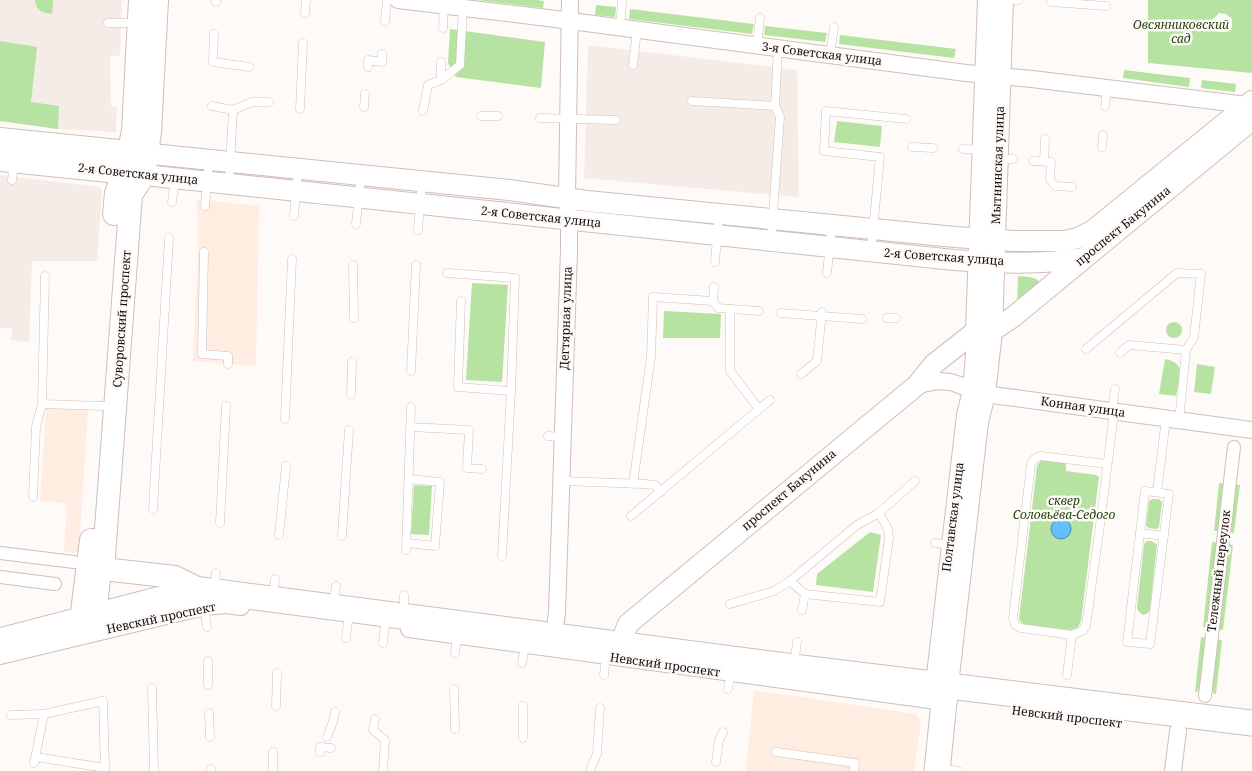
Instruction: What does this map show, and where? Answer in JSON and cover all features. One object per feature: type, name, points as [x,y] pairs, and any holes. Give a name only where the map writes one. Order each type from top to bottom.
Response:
[{"type":"main road","name":"Суворовский проспект","points":[[103,569],[131,195],[136,163],[133,132],[140,0]]},
{"type":"main road","name":"Суворовский проспект","points":[[86,624],[90,551],[103,406],[116,194],[136,163],[150,132],[157,0]]},
{"type":"main road","name":"2-я Советская улица","points":[[10,155],[136,163]]},
{"type":"main road","name":"Невский проспект","points":[[103,569],[175,577],[209,590]]},
{"type":"main road","name":"Невский проспект","points":[[0,641],[86,624],[180,594],[209,590],[274,589],[342,606],[395,613],[458,630],[525,639],[554,636],[731,674],[793,667],[942,690],[1178,731],[1252,741]]},
{"type":"main road","name":"Невский проспект","points":[[942,690],[1252,723]]},
{"type":"main road","name":"Полтавская улица","points":[[942,690],[944,770]]},
{"type":"street","name":"3-я Советская улица","points":[[407,0],[757,46],[1251,107]]},
{"type":"street","name":"Дегтярная улица","points":[[554,636],[557,612],[561,481],[556,437],[569,220],[567,197],[570,0]]},
{"type":"street","name":"Мытнинская улица","points":[[986,333],[986,262],[993,75],[988,0]]},
{"type":"street","name":"Мытнинская улица","points":[[993,75],[1004,0]]},
{"type":"street","name":"проспект Бакунина","points":[[613,650],[628,624],[917,385],[934,364],[1013,317],[1114,231],[1251,107]]},
{"type":"street","name":"2-я Советская улица","points":[[136,163],[209,159],[987,240],[1064,241],[1078,238]]},
{"type":"street","name":"2-я Советская улица","points":[[136,163],[175,178],[206,182],[770,242],[986,262],[1053,262],[1083,258]]},
{"type":"street","name":"проспект Бакунина","points":[[1078,238],[1092,231],[1114,231]]},
{"type":"street","name":"Полтавская улица","points":[[942,690],[950,545],[979,416],[978,392],[986,333]]},
{"type":"street","name":"Конная улица","points":[[917,385],[939,380],[951,382],[978,392],[1252,430]]},
{"type":"street","name":"Тележный переулок","points":[[1205,696],[1234,447]]},
{"type":"street","points":[[0,553],[74,562]]},
{"type":"street","name":"Суворовский проспект","points":[[86,624],[103,569]]},
{"type":"street","points":[[0,577],[55,584]]},
{"type":"street","name":"Невский проспект","points":[[209,590],[226,605],[342,606]]},
{"type":"street","name":"Невский проспект","points":[[0,656],[86,624]]},
{"type":"street","name":"Невский проспект","points":[[525,639],[613,650]]},
{"type":"street","name":"Невский проспект","points":[[731,674],[942,690]]},
{"type":"street","points":[[1173,771],[1178,731]]},
{"type":"lane","points":[[305,14],[306,0]]},
{"type":"lane","points":[[385,22],[386,0]]},
{"type":"lane","points":[[620,28],[622,2]]},
{"type":"lane","points":[[1051,2],[1106,6]]},
{"type":"lane","points":[[443,28],[444,5]]},
{"type":"lane","points":[[423,111],[428,85],[441,80],[460,65],[463,8]]},
{"type":"lane","points":[[757,46],[760,18]]},
{"type":"lane","points":[[108,24],[139,23]]},
{"type":"lane","points":[[830,55],[834,27]]},
{"type":"lane","points":[[634,65],[637,30]]},
{"type":"lane","points":[[214,34],[213,62],[249,67]]},
{"type":"lane","points":[[300,109],[303,43]]},
{"type":"lane","points":[[770,242],[780,117],[775,106],[778,48]]},
{"type":"lane","points":[[368,67],[368,60],[382,62],[382,54]]},
{"type":"lane","points":[[441,62],[441,80]]},
{"type":"lane","points":[[1105,106],[1107,89]]},
{"type":"lane","points":[[364,107],[365,94]]},
{"type":"lane","points":[[692,100],[775,106]]},
{"type":"lane","points":[[212,106],[233,110],[252,102],[269,102]]},
{"type":"lane","points":[[229,184],[233,110]]},
{"type":"lane","points":[[871,251],[880,157],[824,150],[826,111],[906,119]]},
{"type":"lane","points":[[481,116],[498,116]]},
{"type":"lane","points":[[540,118],[616,120]]},
{"type":"lane","points":[[1102,147],[1103,134]]},
{"type":"lane","points":[[1044,161],[1045,138]]},
{"type":"lane","points":[[912,147],[933,148]]},
{"type":"lane","points":[[206,206],[206,182],[209,159]]},
{"type":"lane","points":[[1033,161],[1051,162],[1050,179],[1056,186],[1072,187]]},
{"type":"lane","points":[[294,216],[298,168]]},
{"type":"lane","points":[[356,224],[361,175]]},
{"type":"lane","points":[[172,202],[175,178]]},
{"type":"lane","points":[[418,230],[422,181]]},
{"type":"lane","points":[[716,262],[719,213]]},
{"type":"lane","points":[[827,273],[832,224]]},
{"type":"lane","points":[[153,509],[169,238]]},
{"type":"lane","points":[[204,252],[202,354],[228,356],[228,364]]},
{"type":"lane","points":[[285,419],[292,259]]},
{"type":"lane","points":[[353,265],[354,318]]},
{"type":"lane","points":[[411,371],[416,265]]},
{"type":"lane","points":[[447,273],[515,278],[511,391],[513,435],[502,556]]},
{"type":"lane","points":[[1086,349],[1159,284],[1177,273],[1202,274],[1194,337],[1186,350],[1157,492]]},
{"type":"lane","points":[[32,497],[36,427],[42,404],[45,276]]},
{"type":"lane","points":[[714,287],[713,301],[718,308],[759,311]]},
{"type":"lane","points":[[633,484],[651,357],[653,297],[713,301]]},
{"type":"lane","points":[[460,301],[458,387],[511,391]]},
{"type":"lane","points":[[730,309],[730,371],[759,409]]},
{"type":"lane","points":[[781,313],[822,314],[862,320]]},
{"type":"lane","points":[[801,374],[817,361],[822,314]]},
{"type":"lane","points":[[887,318],[896,318]]},
{"type":"lane","points":[[1120,353],[1129,345],[1186,350]]},
{"type":"lane","points":[[351,394],[352,362]]},
{"type":"lane","points":[[1108,464],[1040,456],[1034,459],[1031,464],[1013,618],[1015,625],[1021,628],[1072,635],[1082,631],[1086,626],[1104,518],[1115,389]]},
{"type":"lane","points":[[631,516],[770,400]]},
{"type":"lane","points":[[42,404],[103,406]]},
{"type":"lane","points":[[220,523],[226,406]]},
{"type":"lane","points":[[409,479],[440,482],[435,546],[407,546],[411,407]]},
{"type":"lane","points":[[410,427],[469,430],[467,468],[482,469]]},
{"type":"lane","points":[[342,536],[349,430]]},
{"type":"lane","points":[[279,535],[286,466]]},
{"type":"lane","points":[[561,481],[655,485],[660,492]]},
{"type":"lane","points":[[730,604],[774,591],[790,581],[857,525],[879,513],[915,481]]},
{"type":"lane","points":[[1145,491],[1157,492],[1169,494],[1150,644],[1127,642],[1140,533],[1137,521],[1145,491]]},
{"type":"lane","points":[[790,581],[805,594],[880,602],[891,538],[879,513]]},
{"type":"lane","points":[[1140,533],[1164,536]]},
{"type":"lane","points":[[207,627],[209,590]]},
{"type":"lane","points":[[802,610],[805,594]]},
{"type":"lane","points":[[342,606],[346,638]]},
{"type":"lane","points":[[383,643],[395,613]]},
{"type":"lane","points":[[455,653],[458,630]]},
{"type":"lane","points":[[1067,675],[1072,635]]},
{"type":"lane","points":[[522,663],[525,639]]},
{"type":"lane","points":[[793,667],[797,642]]},
{"type":"lane","points":[[604,675],[613,650]]},
{"type":"lane","points":[[208,661],[208,685]]},
{"type":"lane","points":[[276,706],[278,673]]},
{"type":"lane","points":[[152,688],[154,771]]},
{"type":"lane","points":[[454,689],[455,729]]},
{"type":"lane","points":[[11,715],[44,714],[102,701],[105,768],[35,760],[44,714]]},
{"type":"lane","points":[[523,706],[523,738]]},
{"type":"lane","points":[[590,771],[596,754],[600,708]]},
{"type":"lane","points":[[327,737],[335,712]]},
{"type":"lane","points":[[209,713],[210,737]]},
{"type":"lane","points":[[375,719],[373,730],[385,740],[384,771]]},
{"type":"lane","points":[[716,762],[719,740],[723,732]]},
{"type":"lane","points":[[320,752],[320,747],[331,748]]},
{"type":"lane","points":[[272,771],[273,752]]},
{"type":"lane","points":[[776,752],[855,763],[854,771]]},
{"type":"shaded area","points":[[0,0],[122,0],[120,55],[110,57],[111,106],[117,107],[116,132],[58,129],[0,121]]},
{"type":"shaded area","points":[[588,45],[797,70],[799,197],[584,178]]},
{"type":"shaded area","points":[[0,175],[100,187],[102,191],[97,261],[32,261],[29,342],[11,340],[12,328],[0,328]]},
{"type":"shaded area","points":[[197,199],[259,206],[256,366],[193,361],[198,252]]},
{"type":"shaded area","points":[[46,408],[88,410],[79,549],[74,553],[64,552],[67,503],[40,501]]},
{"type":"shaded area","points":[[754,690],[916,714],[921,722],[914,771],[746,771]]},
{"type":"green space","points":[[35,0],[53,0],[52,14],[40,11]]},
{"type":"green space","points":[[477,0],[537,0],[544,1],[543,8]]},
{"type":"green space","name":"Овсянниковский сад","points":[[1148,0],[1252,0],[1252,73],[1148,63]],"holes":[[[1219,13],[1226,14],[1232,19],[1232,27],[1226,32],[1218,32],[1213,26],[1213,19]]]},
{"type":"green space","points":[[596,5],[616,7],[615,17],[595,15]]},
{"type":"green space","points":[[630,9],[754,24],[752,34],[629,19]]},
{"type":"green space","points":[[765,26],[827,33],[825,42],[764,35]]},
{"type":"green space","points":[[450,29],[545,42],[541,88],[456,77],[448,63]]},
{"type":"green space","points":[[840,35],[956,49],[954,58],[839,44]]},
{"type":"green space","points":[[0,41],[37,47],[31,102],[59,106],[58,129],[0,121]]},
{"type":"green space","points":[[1124,70],[1190,78],[1189,87],[1123,78]]},
{"type":"green space","points":[[1202,80],[1236,84],[1235,92],[1201,88]]},
{"type":"green space","points":[[837,121],[882,126],[880,147],[834,142]]},
{"type":"green space","points":[[1018,276],[1038,280],[1041,286],[1017,306]]},
{"type":"green space","points":[[472,283],[508,285],[502,382],[466,380]]},
{"type":"green space","points":[[664,311],[721,314],[720,338],[663,338]]},
{"type":"green space","points":[[1174,322],[1180,324],[1182,330],[1180,336],[1174,338],[1168,336],[1166,330],[1168,324]]},
{"type":"green space","points":[[1165,359],[1177,364],[1179,368],[1180,378],[1176,396],[1159,394]]},
{"type":"green space","points":[[1197,364],[1215,367],[1211,394],[1194,392]]},
{"type":"green space","name":"сквер Соловьёва-Седого","points":[[1041,460],[1064,462],[1066,471],[1099,477],[1081,621],[1077,627],[1070,630],[1026,625],[1019,619],[1037,466]]},
{"type":"green space","points":[[1219,483],[1226,484],[1220,531],[1214,531]]},
{"type":"green space","points":[[414,485],[432,486],[429,535],[411,534]]},
{"type":"green space","points":[[1233,485],[1240,485],[1234,533],[1228,532]]},
{"type":"green space","points":[[1159,499],[1162,502],[1159,527],[1156,529],[1146,526],[1149,501]]},
{"type":"green space","points":[[870,532],[881,535],[873,592],[816,585],[817,574]]},
{"type":"green space","points":[[1147,541],[1157,544],[1150,609],[1148,613],[1143,615],[1137,608],[1144,544]]},
{"type":"green space","points":[[1212,542],[1219,543],[1209,628],[1203,627]]},
{"type":"green space","points":[[1226,544],[1233,545],[1223,630],[1216,629]]},
{"type":"green space","points":[[1201,637],[1208,638],[1200,686],[1197,692],[1195,692]]},
{"type":"green space","points":[[1215,639],[1222,640],[1216,694],[1214,694],[1210,685]]},
{"type":"water","points":[[1061,519],[1068,522],[1071,529],[1068,536],[1061,539],[1054,536],[1051,529],[1054,522]]}]
